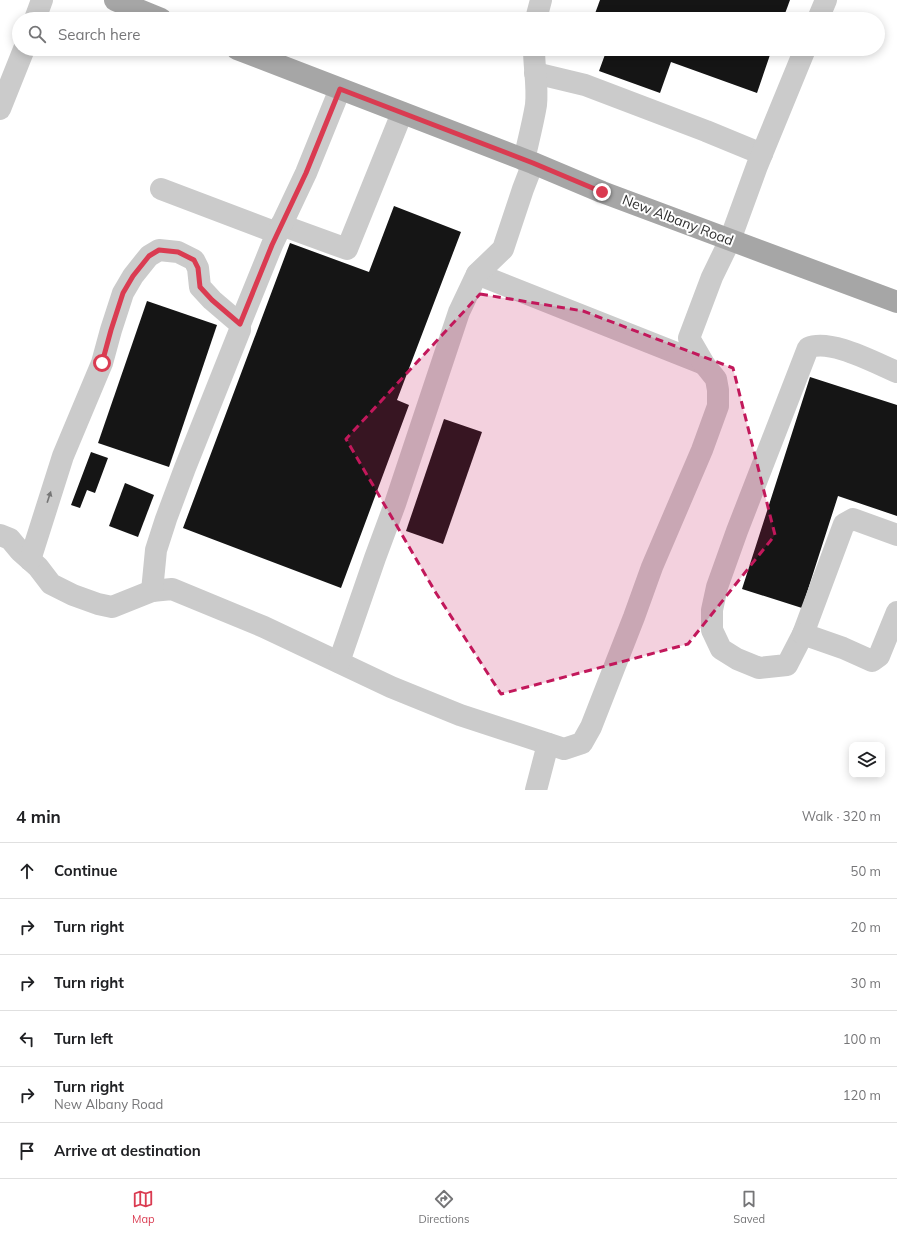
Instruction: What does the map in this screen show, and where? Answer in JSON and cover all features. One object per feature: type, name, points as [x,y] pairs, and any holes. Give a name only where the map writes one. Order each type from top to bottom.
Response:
[{"type":"main road","points":[[115,0],[144,12]]},
{"type":"main road","name":"New Albany Road","points":[[255,56],[529,162],[602,192],[897,302]]},
{"type":"street","points":[[38,12],[42,0]]},
{"type":"street","points":[[538,12],[541,0]]},
{"type":"street","points":[[821,12],[826,0]]},
{"type":"street","points":[[0,108],[21,56]]},
{"type":"street","points":[[339,662],[395,504],[459,312],[477,274],[503,249],[523,189],[529,162],[530,135],[536,105],[534,56]]},
{"type":"street","points":[[0,535],[10,539],[38,567],[51,584],[73,595],[112,607],[152,591],[172,589],[264,627],[391,687],[460,715],[564,749],[582,743],[591,728],[652,567],[694,469],[718,406],[716,379],[704,364],[689,338],[712,277],[730,240],[762,154],[803,56]]},
{"type":"street","points":[[535,72],[585,85],[762,154]]},
{"type":"street","points":[[152,591],[156,550],[185,468],[240,330],[240,324],[279,229],[306,173],[340,89]]},
{"type":"street","points":[[161,189],[279,229],[347,249],[402,113]]},
{"type":"street","points":[[30,560],[63,456],[102,363],[123,293],[133,276],[149,256],[159,250],[178,252],[194,260],[198,268],[200,287],[212,300],[240,324]]},
{"type":"street","points":[[477,274],[704,364]]},
{"type":"street","points":[[897,372],[839,348],[826,345],[815,345],[808,348],[737,531],[717,587],[712,610],[712,630],[721,649],[737,659],[759,668],[787,665],[804,634],[844,524],[853,519],[897,535]]},
{"type":"street","points":[[804,634],[843,648],[872,661],[879,656],[897,612]]},
{"type":"street","points":[[536,790],[548,744]]},
{"type":"highlighted area","points":[[480,294],[583,311],[733,368],[775,535],[688,644],[501,694],[436,593],[346,439]]},
{"type":"building","points":[[600,0],[790,0],[786,12],[596,12]]},
{"type":"building","points":[[604,56],[770,56],[757,93],[671,62],[660,93],[599,71]]},
{"type":"building","points":[[394,206],[461,232],[397,400],[409,405],[341,588],[183,528],[290,243],[369,272]]},
{"type":"building","points":[[147,301],[217,325],[169,467],[98,443]]},
{"type":"building","points":[[810,377],[897,405],[897,516],[838,496],[802,608],[742,589]]},
{"type":"building","points":[[444,419],[482,432],[443,544],[406,531]]},
{"type":"building","points":[[91,452],[108,458],[95,493],[87,490],[80,508],[71,505]]},
{"type":"building","points":[[125,483],[154,495],[138,537],[109,526]]},
{"type":"route","points":[[102,363],[123,293],[133,276],[149,256],[159,250],[178,252],[194,260],[198,268],[200,287],[212,300],[240,324],[272,245],[306,173],[340,89],[533,163],[602,192]]}]
